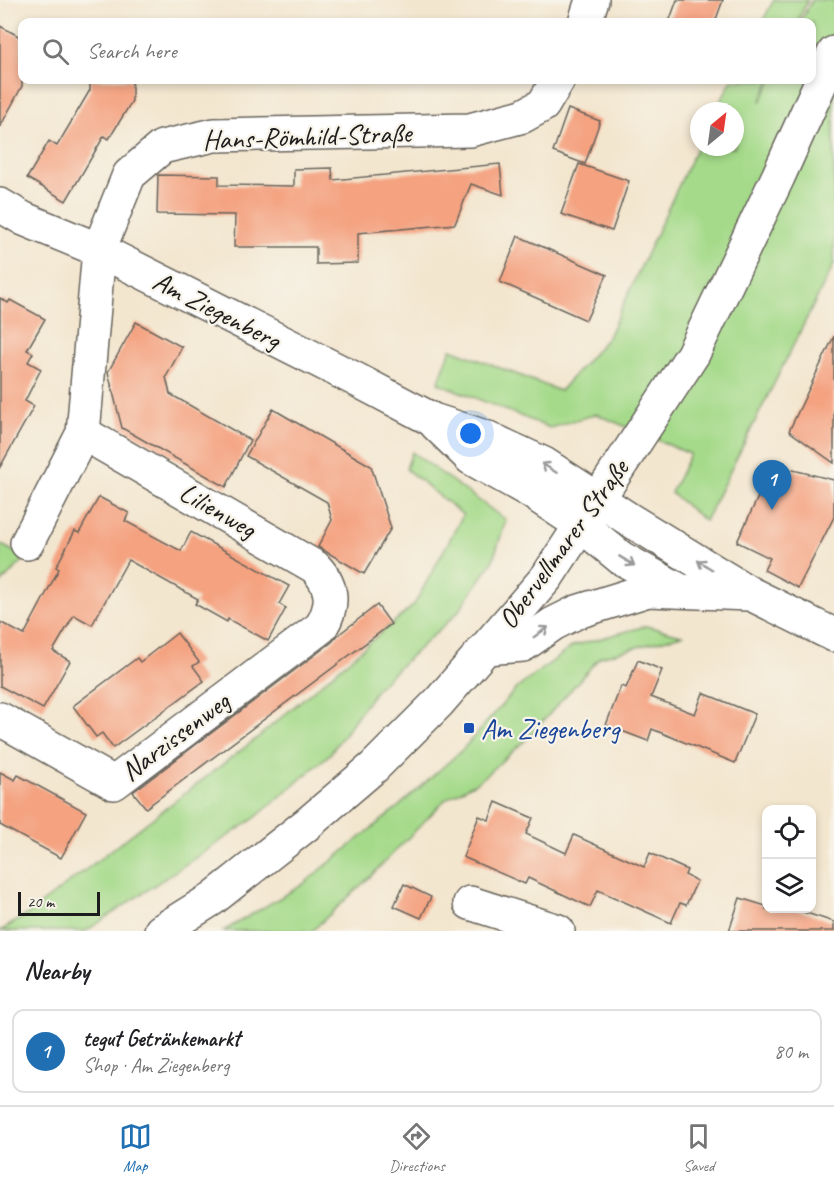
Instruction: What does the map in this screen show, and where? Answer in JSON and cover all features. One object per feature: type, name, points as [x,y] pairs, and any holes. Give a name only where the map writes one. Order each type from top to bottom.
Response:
[{"type":"street","points":[[586,18],[592,0]]},
{"type":"street","name":"Obervellmarer Straße","points":[[161,931],[212,899],[306,825],[365,774],[439,702],[547,577],[693,354],[778,177],[834,53]]},
{"type":"street","name":"Hans-Römhild-Straße","points":[[99,250],[129,175],[162,147],[214,135],[470,130],[524,116],[543,105],[556,84]]},
{"type":"street","name":"Am Ziegenberg","points":[[0,205],[24,219],[99,250],[433,420],[488,438],[544,464],[590,512]]},
{"type":"street","points":[[27,543],[83,433],[99,250]]},
{"type":"street","name":"Lilienweg","points":[[83,433],[300,556],[324,577],[331,604]]},
{"type":"street","points":[[590,512],[621,558],[679,590]]},
{"type":"street","points":[[590,512],[834,636]]},
{"type":"street","points":[[487,648],[523,645],[553,624],[576,612],[648,590],[751,594]]},
{"type":"street","name":"Narzissenweg","points":[[0,719],[114,783],[321,627],[331,604]]},
{"type":"street","points":[[470,903],[558,931]]},
{"type":"green space","points":[[774,0],[808,0],[799,18],[764,18]]},
{"type":"green space","points":[[812,0],[834,0],[834,264],[705,521],[671,493],[690,454],[596,414],[550,428],[438,383],[451,349],[560,391],[608,337],[692,156],[744,156],[744,102],[720,102],[730,84],[768,84],[760,102],[770,84],[816,84],[816,18],[802,18]]},
{"type":"green space","points":[[412,452],[506,520],[492,563],[457,613],[378,687],[330,754],[255,818],[86,931],[0,931],[28,914],[257,738],[414,605],[463,515],[406,469]]},
{"type":"green space","points":[[0,544],[26,558],[0,584]]},
{"type":"green space","points":[[646,626],[682,635],[600,657],[528,738],[479,781],[446,799],[371,876],[312,931],[223,931],[302,885],[398,807],[462,750],[516,689],[573,646]]},
{"type":"building","points":[[677,0],[723,0],[716,18],[670,18]]},
{"type":"building","points":[[0,26],[18,36],[18,84],[22,86],[0,127]]},
{"type":"building","points":[[90,84],[132,84],[132,101],[109,139],[104,136],[66,201],[27,178],[49,141],[57,146],[90,90]]},
{"type":"building","points":[[568,109],[600,121],[585,164],[553,152]]},
{"type":"building","points":[[500,164],[503,195],[471,184],[455,224],[358,233],[358,263],[316,264],[316,247],[234,247],[235,215],[157,214],[158,175],[219,176],[219,185],[294,186],[294,169],[332,168],[333,180]]},
{"type":"building","points":[[579,164],[629,181],[612,231],[561,214]]},
{"type":"building","points":[[518,236],[607,275],[586,320],[500,282]]},
{"type":"building","points":[[0,298],[8,303],[10,300],[45,319],[27,350],[33,353],[28,362],[41,369],[25,401],[34,406],[0,467]]},
{"type":"building","points":[[136,322],[182,347],[166,377],[170,394],[250,440],[226,487],[122,428],[108,372]]},
{"type":"building","points":[[834,336],[834,463],[789,431]]},
{"type":"building","points":[[273,409],[371,466],[391,528],[364,574],[318,547],[332,520],[327,502],[246,456]]},
{"type":"building","points":[[773,465],[834,480],[834,517],[798,588],[764,570],[770,558],[737,542]]},
{"type":"building","points":[[99,497],[129,513],[125,521],[181,551],[191,532],[289,586],[279,604],[286,608],[268,641],[195,604],[198,599],[128,560],[92,625],[74,615],[53,651],[70,661],[43,709],[0,686],[0,622],[24,635],[59,569],[56,567],[75,531],[79,533]]},
{"type":"building","points":[[377,605],[391,624],[146,808],[133,792],[332,642]]},
{"type":"building","points":[[177,633],[199,662],[193,666],[204,681],[113,748],[102,733],[96,737],[73,706],[137,658],[140,662]]},
{"type":"building","points":[[638,660],[662,670],[651,697],[695,714],[703,693],[755,714],[735,763],[652,729],[648,741],[606,725],[621,686],[626,688]]},
{"type":"building","points":[[0,772],[15,780],[18,775],[86,812],[61,858],[0,825]]},
{"type":"building","points":[[496,802],[533,818],[526,834],[566,853],[574,835],[644,867],[650,853],[687,870],[685,875],[697,881],[686,905],[680,903],[671,923],[598,890],[590,907],[528,878],[525,884],[463,857],[479,816],[489,820]]},
{"type":"building","points":[[404,884],[431,897],[421,918],[394,906]]},
{"type":"building","points":[[740,898],[762,905],[762,913],[806,913],[834,922],[834,931],[729,931]]},
{"type":"place","name":"tegut Getränkemarkt","points":[[772,510]]},
{"type":"place","name":"Am Ziegenberg","points":[[469,728]]}]
